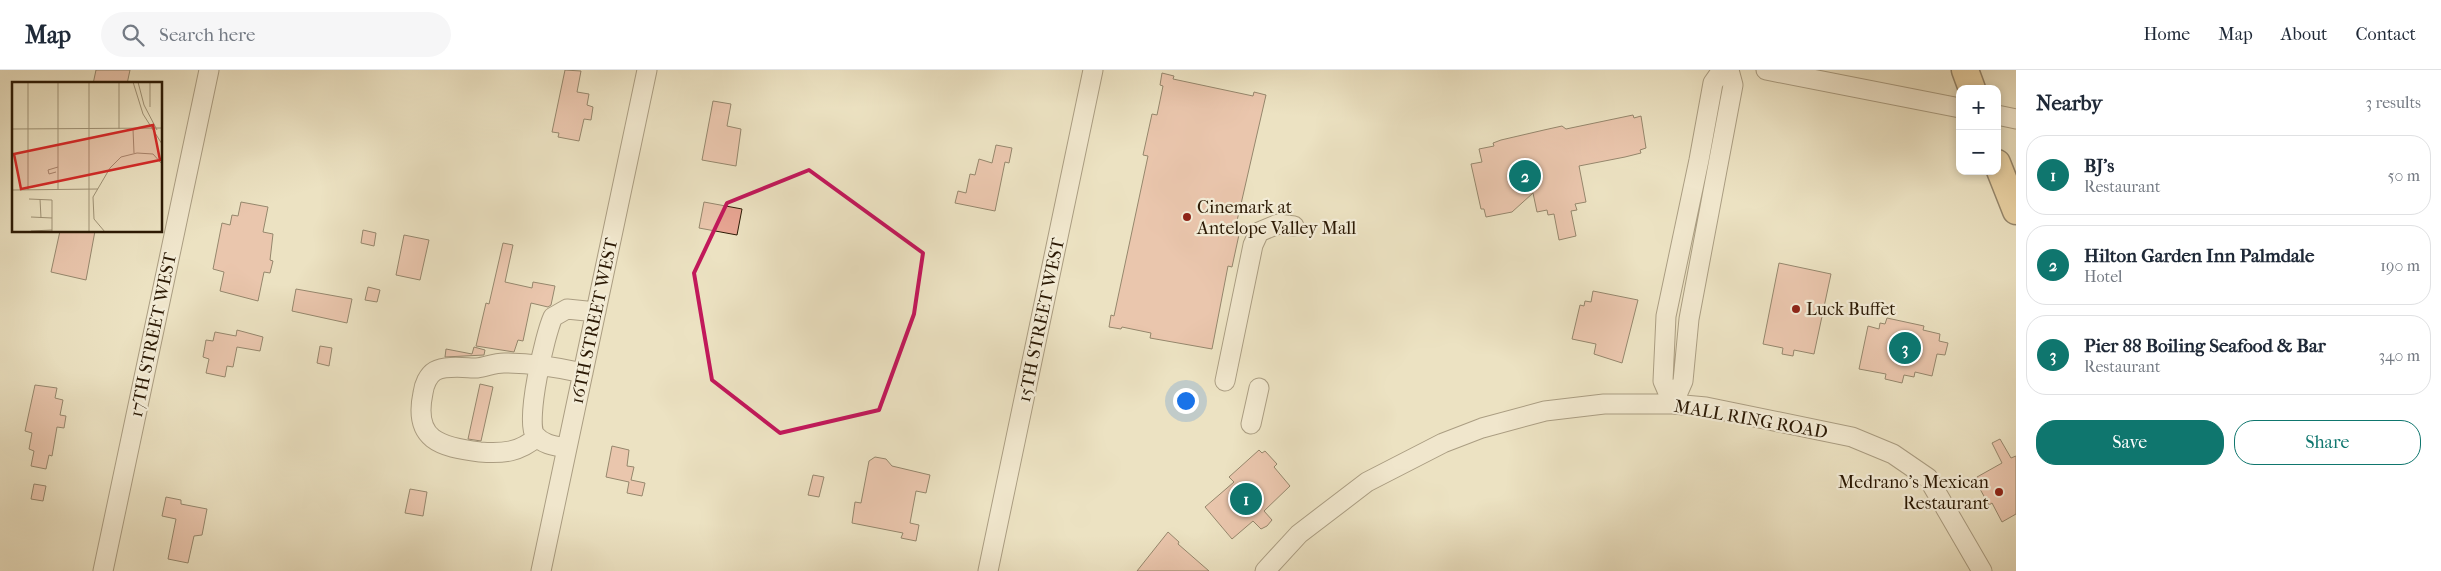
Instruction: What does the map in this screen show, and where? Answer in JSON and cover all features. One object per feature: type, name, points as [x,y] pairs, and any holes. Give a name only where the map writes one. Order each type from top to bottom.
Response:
[{"type":"highway","points":[[1965,70],[1971,85]]},
{"type":"highway","points":[[2001,173],[2016,211]]},
{"type":"street","name":"17TH STREET WEST","points":[[103,571],[209,70]]},
{"type":"street","name":"16TH STREET WEST","points":[[541,571],[647,70]]},
{"type":"street","name":"15TH STREET WEST","points":[[988,571],[1093,70]]},
{"type":"street","points":[[1672,404],[1662,381],[1666,316],[1699,160],[1713,83],[1722,70]]},
{"type":"street","points":[[1672,404],[1683,381],[1690,319],[1733,85],[1730,70]]},
{"type":"street","points":[[1766,70],[1956,107]]},
{"type":"street","points":[[2001,116],[2016,119]]},
{"type":"street","points":[[1225,381],[1253,246],[1259,232],[1278,224],[1294,226]]},
{"type":"street","points":[[567,448],[546,443],[537,437],[532,429],[531,420],[541,364],[553,317],[567,309],[596,312]]},
{"type":"street","points":[[537,437],[518,450],[491,453],[439,443],[422,425],[420,414],[425,384],[435,371],[446,368],[481,368],[503,363],[541,364],[583,373]]},
{"type":"street","points":[[1252,424],[1259,388]]},
{"type":"street","name":"MALL RING ROAD","points":[[1265,571],[1299,534],[1367,482],[1443,443],[1482,428],[1545,412],[1604,404],[1672,404],[1706,407],[1852,437],[1894,454],[1928,478],[1982,571]]},
{"type":"highlighted area","points":[[809,170],[923,253],[914,314],[879,410],[780,433],[712,380],[694,273],[727,203]]},
{"type":"building","points":[[96,70],[130,70],[127,82],[93,82]]},
{"type":"building","points":[[565,70],[581,71],[577,92],[589,94],[587,105],[593,107],[591,120],[584,119],[579,141],[558,137],[559,133],[552,132]]},
{"type":"building","name":"Cinemark at Antelope Valley Mall","points":[[1162,73],[1174,76],[1173,79],[1253,96],[1254,92],[1266,95],[1235,229],[1240,230],[1232,267],[1228,266],[1212,349],[1150,338],[1151,333],[1122,327],[1121,329],[1109,327],[1111,315],[1114,316],[1148,156],[1143,155],[1152,114],[1157,115],[1163,86],[1160,85]]},
{"type":"building","points":[[713,101],[731,104],[727,126],[741,129],[736,166],[702,160]]},
{"type":"building","points":[[1633,115],[1634,118],[1641,116],[1646,148],[1640,150],[1641,153],[1579,166],[1586,202],[1575,204],[1577,210],[1571,211],[1576,236],[1559,240],[1554,214],[1548,215],[1547,210],[1537,212],[1533,193],[1512,212],[1486,217],[1484,209],[1481,209],[1471,164],[1482,162],[1479,149],[1494,146],[1493,143],[1501,140],[1562,126],[1566,129]]},
{"type":"building","points":[[996,145],[1012,148],[1009,163],[1005,162],[995,211],[955,203],[958,191],[966,193],[970,174],[975,175],[979,159],[992,163]]},
{"type":"building","points":[[241,202],[268,207],[263,232],[273,234],[270,260],[273,261],[270,273],[264,272],[258,301],[220,291],[224,272],[213,269],[222,223],[230,225],[232,215],[238,216]]},
{"type":"building","points":[[704,202],[742,209],[737,235],[699,228]]},
{"type":"building","points":[[363,230],[376,233],[374,246],[361,243]]},
{"type":"building","points":[[60,232],[95,232],[86,280],[51,272]]},
{"type":"building","points":[[404,235],[429,240],[420,280],[396,275]]},
{"type":"building","points":[[503,243],[513,245],[505,282],[532,288],[533,282],[555,286],[551,305],[548,307],[531,303],[523,341],[518,340],[514,352],[476,346],[486,303],[489,304]]},
{"type":"building","name":"Luck Buffet","points":[[1779,263],[1831,274],[1814,354],[1794,350],[1793,356],[1782,354],[1783,348],[1763,344]]},
{"type":"building","points":[[368,287],[380,290],[377,302],[365,300]]},
{"type":"building","points":[[296,289],[352,299],[347,323],[292,311]]},
{"type":"building","points":[[1593,291],[1638,300],[1622,363],[1594,354],[1596,344],[1572,339],[1580,305],[1584,306],[1585,301],[1591,302]]},
{"type":"building","points":[[1887,318],[1924,326],[1923,330],[1940,334],[1939,341],[1948,343],[1945,355],[1937,354],[1932,376],[1915,372],[1914,377],[1904,375],[1902,383],[1885,379],[1886,374],[1859,369],[1868,326],[1879,329],[1880,323],[1885,324]]},
{"type":"building","points":[[237,330],[263,337],[260,351],[237,347],[233,367],[227,366],[225,377],[206,373],[209,359],[203,357],[206,340],[213,341],[215,332],[236,336]]},
{"type":"building","points":[[320,346],[332,348],[329,366],[317,363]]},
{"type":"building","points":[[474,347],[485,350],[484,355],[445,357],[446,349],[472,354]]},
{"type":"building","points":[[480,384],[493,387],[481,441],[468,439]]},
{"type":"building","points":[[35,385],[57,388],[55,398],[63,400],[60,415],[66,416],[64,428],[57,427],[52,456],[49,455],[46,469],[31,466],[34,451],[29,449],[32,433],[25,431]]},
{"type":"building","name":"Medrano's Mexican Restaurant","points":[[2000,439],[2011,458],[2016,456],[2016,514],[2002,522],[1992,503],[1989,505],[1976,482],[1977,477],[2002,463],[1992,443]]},
{"type":"building","points":[[612,446],[629,450],[627,466],[634,467],[631,480],[645,483],[642,496],[627,493],[629,482],[606,477]]},
{"type":"building","points":[[1259,450],[1262,453],[1265,451],[1277,464],[1274,467],[1290,486],[1264,511],[1272,520],[1267,526],[1261,529],[1253,521],[1232,539],[1205,507],[1234,482],[1229,477]]},
{"type":"building","points":[[875,457],[886,459],[892,466],[930,475],[926,493],[916,491],[910,523],[919,525],[916,541],[901,538],[903,533],[852,523],[855,502],[861,503],[869,461]]},
{"type":"building","points":[[813,475],[824,477],[819,497],[808,495]]},
{"type":"building","points":[[34,484],[46,486],[43,501],[31,499]]},
{"type":"building","points":[[410,489],[427,492],[423,516],[405,513]]},
{"type":"building","points":[[166,497],[181,500],[181,504],[207,509],[202,535],[194,536],[188,563],[168,559],[176,519],[162,516]]},
{"type":"building","points":[[1168,532],[1179,542],[1178,544],[1209,571],[1137,571]]},
{"type":"place","name":"Hilton Garden Inn Palmdale","points":[[1525,176]]},
{"type":"place","name":"Cinemark at Antelope Valley Mall","points":[[1187,217]]},
{"type":"place","name":"Luck Buffet","points":[[1796,309]]},
{"type":"place","name":"Pier 88 Boiling Seafood & Bar","points":[[1905,348]]},
{"type":"place","name":"Medrano's Mexican Restaurant","points":[[1999,492]]},
{"type":"place","name":"BJ's","points":[[1246,499]]}]
